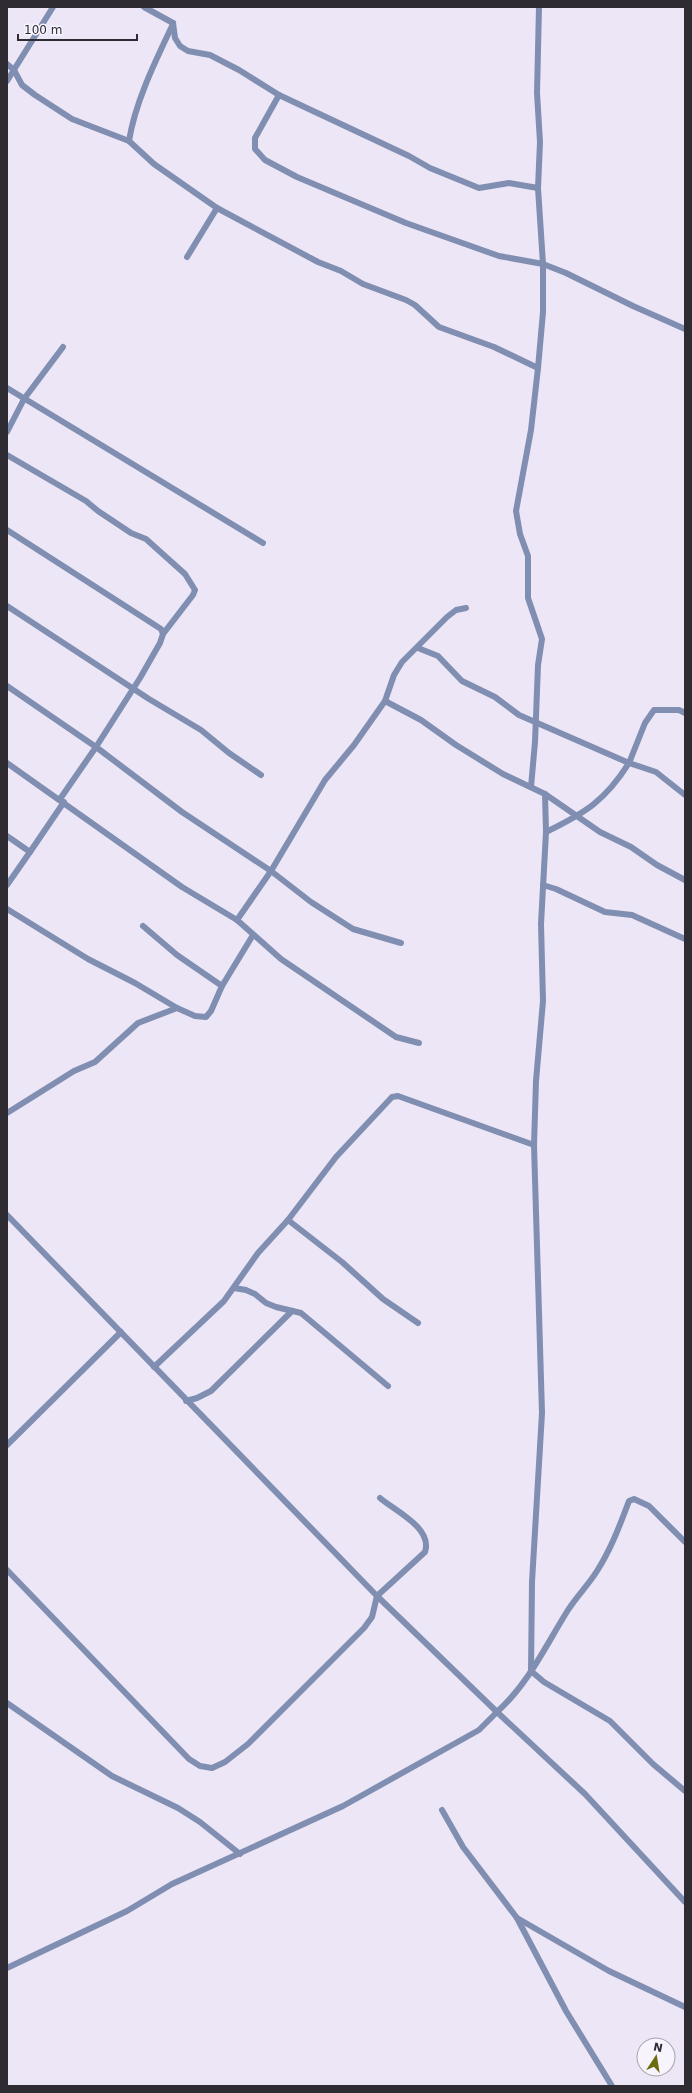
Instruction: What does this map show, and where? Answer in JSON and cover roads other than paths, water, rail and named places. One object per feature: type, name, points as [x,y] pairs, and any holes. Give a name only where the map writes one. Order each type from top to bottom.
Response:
[{"type":"street","points":[[7,80],[53,7]]},
{"type":"street","points":[[144,7],[174,23]]},
{"type":"street","points":[[531,787],[536,722],[538,665],[542,639],[528,598],[528,556],[520,534],[516,511],[530,437],[543,312],[543,264],[538,188],[540,142],[536,93],[539,7]]},
{"type":"street","points":[[129,141],[132,122],[138,104],[174,23]]},
{"type":"street","points":[[174,23],[175,38],[188,51],[210,55],[239,70],[278,95],[470,186],[484,188],[510,183],[538,188]]},
{"type":"street","points":[[7,64],[14,70],[22,85],[47,103],[72,119],[129,141],[154,164],[217,208],[318,262],[341,271],[363,284],[406,300],[415,305],[439,327],[494,347],[538,368]]},
{"type":"street","points":[[278,95],[255,138],[255,149],[265,160],[304,181],[406,223],[499,256],[543,264],[566,273],[633,306],[685,329]]},
{"type":"street","points":[[187,257],[217,208]]},
{"type":"street","points":[[7,432],[24,399],[63,347]]},
{"type":"street","points":[[7,388],[263,543]]},
{"type":"street","points":[[7,455],[86,501],[98,512],[130,533],[146,539],[185,574],[193,584],[195,590],[193,595],[163,634],[160,643],[133,688],[30,852],[7,885]]},
{"type":"street","points":[[7,530],[161,629],[163,634]]},
{"type":"street","points":[[7,606],[133,688],[201,730],[229,753],[261,775]]},
{"type":"street","points":[[237,920],[272,871],[325,780],[354,745],[385,700],[394,675],[402,662],[418,648],[447,617],[456,610],[466,608]]},
{"type":"street","points":[[418,648],[438,656],[462,681],[495,698],[519,715],[629,763],[656,772],[685,795]]},
{"type":"street","points":[[7,686],[96,747],[159,793],[182,812],[272,871],[311,902],[353,929],[401,943]]},
{"type":"street","points":[[385,700],[421,720],[456,745],[503,774],[545,794],[600,832],[631,847],[657,865],[685,880]]},
{"type":"street","points":[[546,832],[577,817],[594,805],[612,788],[629,763],[645,723],[654,710],[679,710],[685,713]]},
{"type":"street","points":[[7,763],[62,800],[182,887],[237,920],[281,959],[396,1037],[419,1043]]},
{"type":"street","points":[[531,1671],[532,1582],[542,1414],[534,1145],[536,1081],[543,1001],[541,924],[546,832],[545,794]]},
{"type":"street","points":[[7,836],[30,852]]},
{"type":"street","points":[[543,886],[556,889],[606,912],[632,916],[685,940]]},
{"type":"street","points":[[7,909],[88,959],[135,983],[177,1008],[195,1016],[206,1017],[211,1011],[222,986],[253,935]]},
{"type":"street","points":[[143,926],[177,955],[222,986]]},
{"type":"street","points":[[7,1113],[74,1071],[95,1062],[138,1023],[177,1008]]},
{"type":"street","points":[[154,1367],[224,1301],[258,1253],[288,1220],[336,1157],[392,1096],[398,1096],[534,1145]]},
{"type":"street","points":[[7,1215],[377,1596],[497,1712],[585,1794],[627,1842],[685,1902]]},
{"type":"street","points":[[288,1220],[342,1262],[383,1299],[418,1323]]},
{"type":"street","points":[[234,1288],[246,1290],[276,1307],[292,1310],[311,1320],[388,1386]]},
{"type":"street","points":[[186,1401],[197,1398],[210,1391],[292,1310]]},
{"type":"street","points":[[7,1445],[121,1332]]},
{"type":"street","points":[[7,1570],[189,1759],[200,1766],[212,1768],[225,1762],[248,1744],[364,1628],[372,1617],[377,1596],[425,1552],[427,1545],[424,1535],[412,1522],[380,1498]]},
{"type":"street","points":[[7,1968],[126,1911],[172,1884],[307,1823],[380,1786],[479,1730],[511,1699],[531,1671],[568,1610],[597,1571],[611,1545],[630,1501],[634,1499],[649,1506],[685,1542]]},
{"type":"street","points":[[531,1671],[544,1682],[610,1721],[654,1764],[685,1791]]},
{"type":"street","points":[[7,1703],[112,1776],[178,1808],[200,1822],[240,1854]]},
{"type":"street","points":[[442,1810],[463,1846],[517,1918],[566,2011],[612,2086]]},
{"type":"street","points":[[517,1918],[609,1972],[685,2007]]}]
